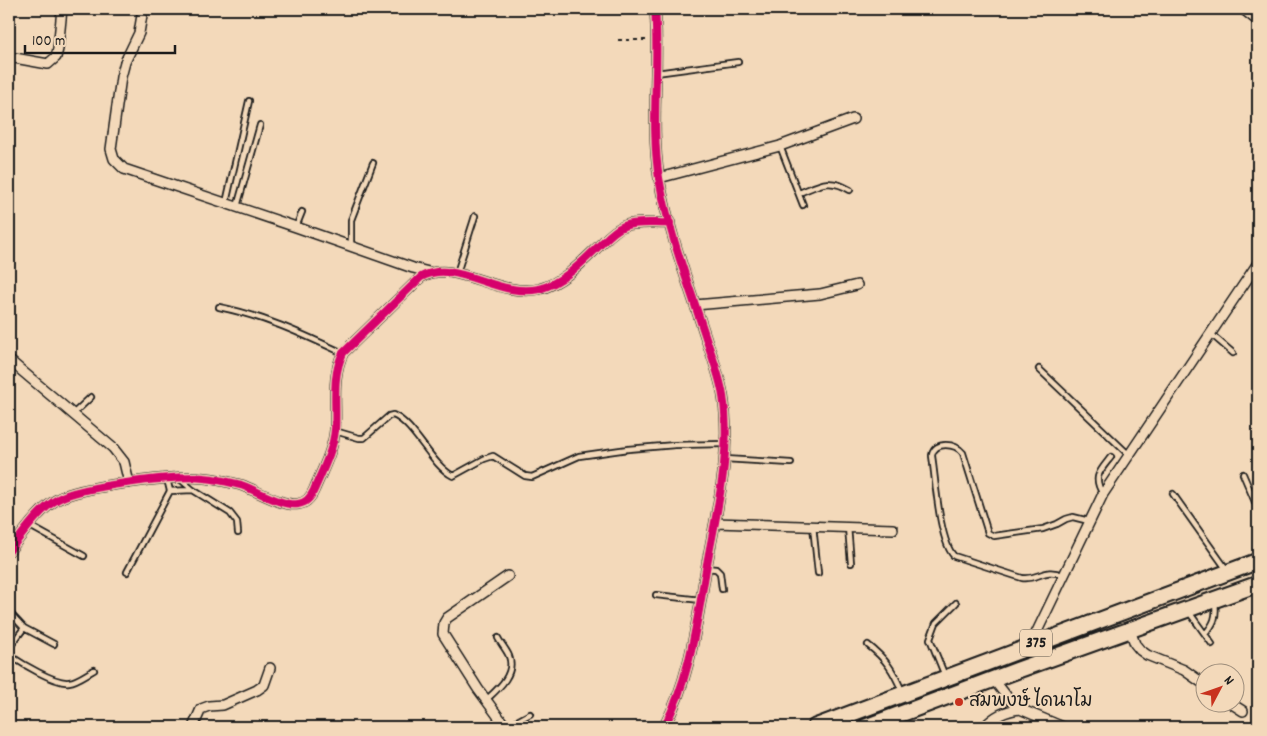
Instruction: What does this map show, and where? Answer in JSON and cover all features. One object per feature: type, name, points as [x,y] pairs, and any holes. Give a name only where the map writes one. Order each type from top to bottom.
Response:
[{"type":"main road","name":"375","points":[[815,727],[1258,561]]},
{"type":"main road","name":"375","points":[[866,727],[1258,584]]},
{"type":"street","points":[[9,57],[48,64],[56,57],[62,9]]},
{"type":"street","points":[[143,9],[139,33],[125,62],[121,77],[112,149],[114,159],[124,169],[296,226],[413,268],[429,272],[457,273],[501,288],[521,291],[538,289],[560,278],[581,263],[615,231],[623,226],[670,223]]},
{"type":"street","points":[[655,9],[655,122],[659,178],[670,223],[723,395],[725,444],[725,459],[686,678],[664,727]]},
{"type":"street","points":[[1244,9],[1258,21]]},
{"type":"street","points":[[659,178],[780,146],[854,119]]},
{"type":"street","points":[[1030,646],[1102,494],[1258,263]]},
{"type":"street","points":[[9,551],[43,511],[58,499],[76,492],[129,483],[200,477],[242,486],[284,502],[297,505],[304,502],[311,497],[332,443],[335,382],[343,353],[410,285],[420,276],[429,272]]},
{"type":"street","points":[[695,305],[820,294],[857,285]]},
{"type":"street","points":[[9,360],[118,454],[127,469],[129,483]]},
{"type":"street","points":[[714,523],[893,529]]},
{"type":"street","points":[[506,727],[443,634],[444,623],[452,614],[508,576]]},
{"type":"street","points":[[1130,630],[1135,644],[1140,650],[1147,655],[1184,670],[1194,677]]},
{"type":"street","points":[[193,727],[200,708],[223,705],[257,690],[264,685],[270,668]]},
{"type":"street","points":[[994,680],[1008,698],[1020,708],[1063,727]]},
{"type":"street","points":[[984,727],[998,715],[1020,708]]},
{"type":"lane","points":[[656,73],[738,62]]},
{"type":"lane","points":[[226,203],[249,101]]},
{"type":"lane","points":[[237,207],[260,125]]},
{"type":"lane","points":[[780,146],[803,205]]},
{"type":"lane","points":[[351,247],[351,220],[373,163]]},
{"type":"lane","points":[[799,193],[826,182],[836,183],[850,190]]},
{"type":"lane","points":[[296,226],[302,212]]},
{"type":"lane","points":[[457,273],[475,216]]},
{"type":"lane","points":[[219,307],[274,322],[343,353]]},
{"type":"lane","points":[[1210,333],[1233,353]]},
{"type":"lane","points":[[1039,369],[1129,455]]},
{"type":"lane","points":[[73,414],[91,397]]},
{"type":"lane","points":[[334,431],[364,438],[389,416],[393,415],[402,421],[453,476],[493,456],[525,476],[532,477],[579,456],[656,446],[725,444]]},
{"type":"lane","points":[[1064,575],[1049,572],[1029,579],[1022,578],[954,556],[950,552],[945,539],[932,456],[934,450],[944,445],[952,445],[959,447],[964,453],[988,533],[994,536],[1043,529],[1073,517],[1089,521]]},
{"type":"lane","points":[[1102,494],[1097,485],[1097,479],[1099,472],[1111,457]]},
{"type":"lane","points":[[725,459],[791,463]]},
{"type":"lane","points":[[1244,474],[1258,509]]},
{"type":"lane","points":[[179,478],[193,490],[230,513],[237,522],[238,533]]},
{"type":"lane","points":[[127,572],[170,491],[167,479]]},
{"type":"lane","points":[[170,491],[193,490]]},
{"type":"lane","points":[[1173,494],[1229,572]]},
{"type":"lane","points":[[30,526],[84,556]]},
{"type":"lane","points":[[813,526],[818,573]]},
{"type":"lane","points":[[848,527],[851,563]]},
{"type":"lane","points":[[9,529],[16,543]]},
{"type":"lane","points":[[706,568],[716,569],[720,573],[722,589]]},
{"type":"lane","points":[[656,595],[701,600]]},
{"type":"lane","points":[[1205,634],[1216,619],[1217,613],[1214,599]]},
{"type":"lane","points":[[946,678],[930,640],[936,623],[956,603]]},
{"type":"lane","points":[[1187,609],[1212,644]]},
{"type":"lane","points":[[9,612],[24,628],[54,644]]},
{"type":"lane","points":[[9,648],[24,628]]},
{"type":"lane","points":[[486,700],[506,681],[510,663],[509,657],[498,638]]},
{"type":"lane","points":[[868,645],[886,662],[893,672],[903,695]]},
{"type":"lane","points":[[9,655],[48,676],[66,683],[72,682],[94,670]]},
{"type":"lane","points":[[506,727],[530,714]]},
{"type":"path","points":[[618,40],[656,40]]},
{"type":"cycle path","points":[[655,9],[655,136],[659,178],[674,240],[720,382],[726,438],[719,501],[692,647],[681,688],[664,727]]},
{"type":"cycle path","points":[[9,551],[44,509],[58,499],[70,494],[107,486],[173,478],[204,478],[241,485],[285,503],[298,504],[304,502],[313,493],[332,446],[335,430],[337,372],[343,353],[421,277],[434,272],[448,272],[508,288],[523,290],[539,289],[557,282],[565,276],[621,227],[629,224],[670,223]]},
{"type":"place","name":"สมพงษ์ ไดนาโม","points":[[959,702]]}]
